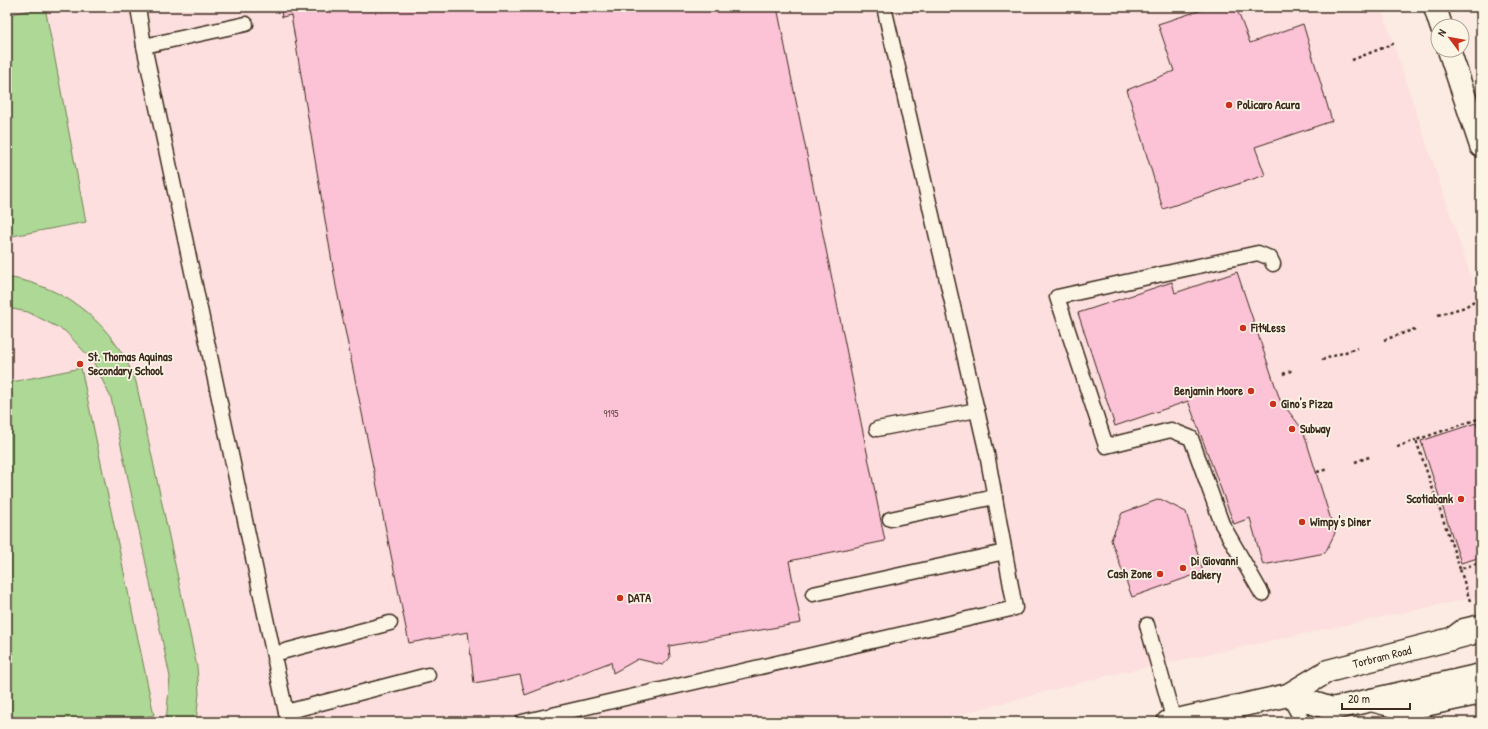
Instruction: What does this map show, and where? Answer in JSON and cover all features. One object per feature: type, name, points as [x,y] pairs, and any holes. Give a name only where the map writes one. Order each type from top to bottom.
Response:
[{"type":"main road","points":[[1435,7],[1438,18]]},
{"type":"main road","points":[[1452,58],[1481,146]]},
{"type":"main road","points":[[1452,639],[1464,630],[1481,626]]},
{"type":"main road","name":"Torbram Road","points":[[1171,721],[1288,694],[1328,671],[1481,632]]},
{"type":"main road","points":[[1288,694],[1332,709],[1481,675]]},
{"type":"main road","points":[[1371,700],[1406,709],[1481,693]]},
{"type":"lane","points":[[138,7],[144,46],[287,717],[428,675]]},
{"type":"lane","points":[[522,722],[1016,608],[995,497],[976,410],[884,7]]},
{"type":"lane","points":[[144,46],[246,24]]},
{"type":"lane","points":[[1262,594],[1222,524],[1191,438],[1171,430],[1106,446],[1057,297],[1258,253],[1270,258],[1273,264]]},
{"type":"lane","points":[[877,429],[976,410]]},
{"type":"lane","points":[[890,520],[995,497]]},
{"type":"lane","points":[[813,594],[1005,552]]},
{"type":"lane","points":[[274,654],[390,623]]},
{"type":"lane","points":[[1147,625],[1171,721]]},
{"type":"lane","points":[[1288,694],[1303,722]]},
{"type":"path","points":[[1352,60],[1395,43]]},
{"type":"path","points":[[1438,315],[1465,307],[1480,297]]},
{"type":"path","points":[[1384,340],[1415,329]]},
{"type":"path","points":[[1322,360],[1357,348]]},
{"type":"path","points":[[1283,374],[1293,370]]},
{"type":"path","points":[[1397,447],[1479,419],[1481,429]]},
{"type":"path","points":[[1416,440],[1470,601]]},
{"type":"path","points":[[1355,462],[1372,456]]},
{"type":"path","points":[[1317,472],[1328,469]]},
{"type":"path","points":[[1460,570],[1481,562]]},
{"type":"shaded area","points":[[7,7],[1381,7],[1481,307],[1481,596],[1110,675],[930,722],[7,722]]},
{"type":"green space","points":[[45,7],[86,222],[7,237],[7,15]]},
{"type":"green space","points":[[7,277],[29,282],[50,290],[69,300],[86,312],[102,326],[115,343],[127,362],[136,382],[197,667],[199,693],[196,722],[166,722],[170,677],[111,398],[93,361],[65,331],[28,312],[7,308]]},
{"type":"green space","points":[[81,368],[154,715],[123,722],[7,722],[7,383]]},
{"type":"building","points":[[280,7],[777,7],[885,541],[789,561],[801,623],[669,646],[670,658],[663,665],[638,659],[613,673],[611,662],[525,695],[520,675],[474,683],[468,632],[409,643],[336,286],[291,15],[282,17]]},
{"type":"building","name":"Policaro Acura","points":[[1211,7],[1236,7],[1250,43],[1303,24],[1332,121],[1255,147],[1265,175],[1163,209],[1127,90],[1174,71],[1158,24]]},
{"type":"building","points":[[1237,272],[1280,400],[1303,430],[1335,533],[1325,553],[1263,565],[1250,518],[1234,524],[1188,401],[1115,426],[1078,313],[1172,282],[1175,293]]},
{"type":"building","name":"Scotiabank","points":[[1476,423],[1481,437],[1481,557],[1461,563],[1421,441]]},
{"type":"building","points":[[1160,499],[1186,512],[1203,572],[1132,597],[1111,540],[1122,513]]},
{"type":"place","name":"Policaro Acura","points":[[1229,105]]},
{"type":"place","name":"Fit4Less","points":[[1243,328]]},
{"type":"place","name":"St. Thomas Aquinas Secondary School","points":[[80,364]]},
{"type":"place","name":"Benjamin Moore","points":[[1251,391]]},
{"type":"place","name":"Gino's Pizza","points":[[1273,404]]},
{"type":"place","name":"Subway","points":[[1292,429]]},
{"type":"place","name":"Scotiabank","points":[[1461,499]]},
{"type":"place","name":"Wimpy's Diner","points":[[1302,522]]},
{"type":"place","name":"Di Giovanni Bakery","points":[[1183,568]]},
{"type":"place","name":"Cash Zone","points":[[1160,574]]},
{"type":"place","name":"DATA","points":[[620,598]]}]
